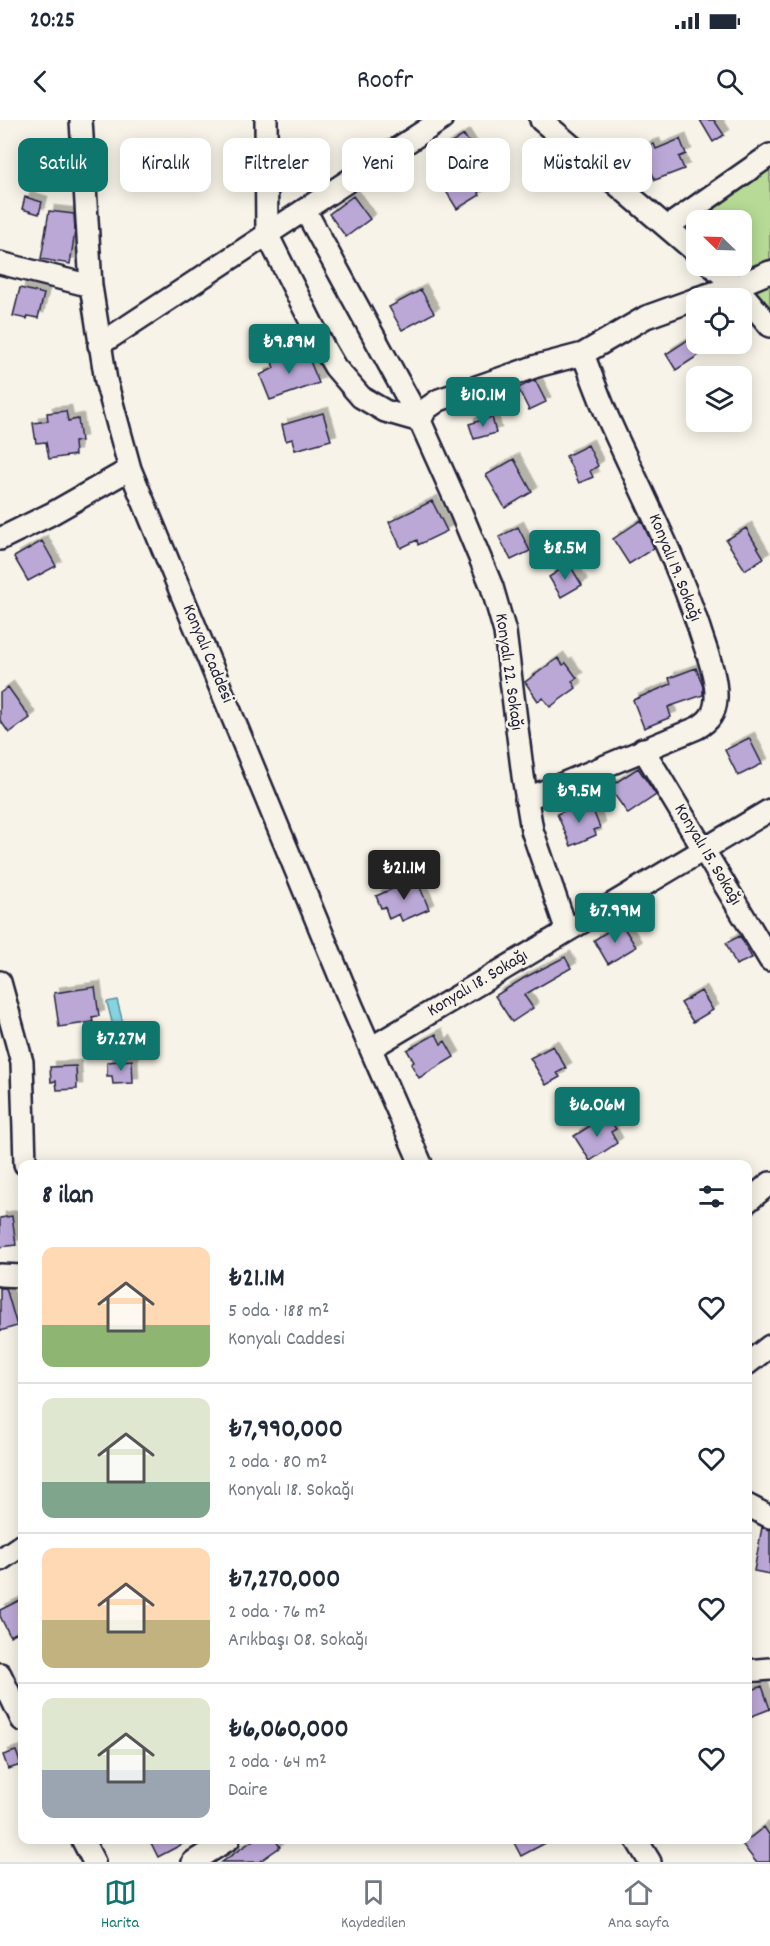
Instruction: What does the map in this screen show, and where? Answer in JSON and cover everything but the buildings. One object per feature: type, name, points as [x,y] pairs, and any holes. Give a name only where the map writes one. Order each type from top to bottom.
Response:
[{"type":"street","name":"Konyalı Caddesi","points":[[81,120],[91,286],[99,345],[106,381],[130,469],[419,1160]]},
{"type":"street","points":[[266,120],[267,234],[324,348],[336,367],[362,396],[385,411],[420,421],[426,409],[439,400],[537,366],[583,354],[646,316],[686,302]]},
{"type":"street","points":[[99,345],[441,120]]},
{"type":"street","points":[[541,120],[686,243]]},
{"type":"street","points":[[667,227],[770,155]]},
{"type":"street","name":"Konyalı 22. Sokağı","points":[[305,210],[420,421],[460,510],[500,611],[508,649],[526,799],[536,844],[567,931]]},
{"type":"street","points":[[0,263],[91,286]]},
{"type":"street","points":[[730,288],[770,272]]},
{"type":"street","points":[[724,276],[736,286],[770,326]]},
{"type":"street","name":"Konyalı 19. Sokağı","points":[[583,354],[608,417],[662,533],[690,603],[715,684],[714,712],[708,721],[697,728],[643,749]]},
{"type":"street","points":[[0,539],[51,514],[130,469]]},
{"type":"street","points":[[526,799],[643,749]]},
{"type":"street","name":"Konyalı 15. Sokağı","points":[[643,749],[770,960]]},
{"type":"street","name":"Konyalı 18. Sokağı","points":[[371,1048],[705,851],[770,810]]},
{"type":"street","points":[[0,982],[22,1062],[25,1160]]},
{"type":"street","points":[[752,1198],[770,1184]]},
{"type":"street","points":[[0,1275],[18,1276]]},
{"type":"street","points":[[752,1360],[770,1346]]},
{"type":"street","points":[[752,1508],[770,1517]]},
{"type":"street","points":[[0,1560],[18,1548]]},
{"type":"street","points":[[752,1671],[770,1669]]},
{"type":"street","points":[[0,1674],[18,1712]]},
{"type":"street","points":[[85,1844],[94,1862]]},
{"type":"street","points":[[193,1862],[222,1844]]},
{"type":"street","points":[[639,1844],[650,1862]]},
{"type":"green space","points":[[770,164],[770,259],[752,266],[752,210],[698,210]]},
{"type":"green space","points":[[770,281],[770,309],[754,289]]},
{"type":"water","points":[[117,1000],[124,1027],[114,1030],[107,1002]]}]
